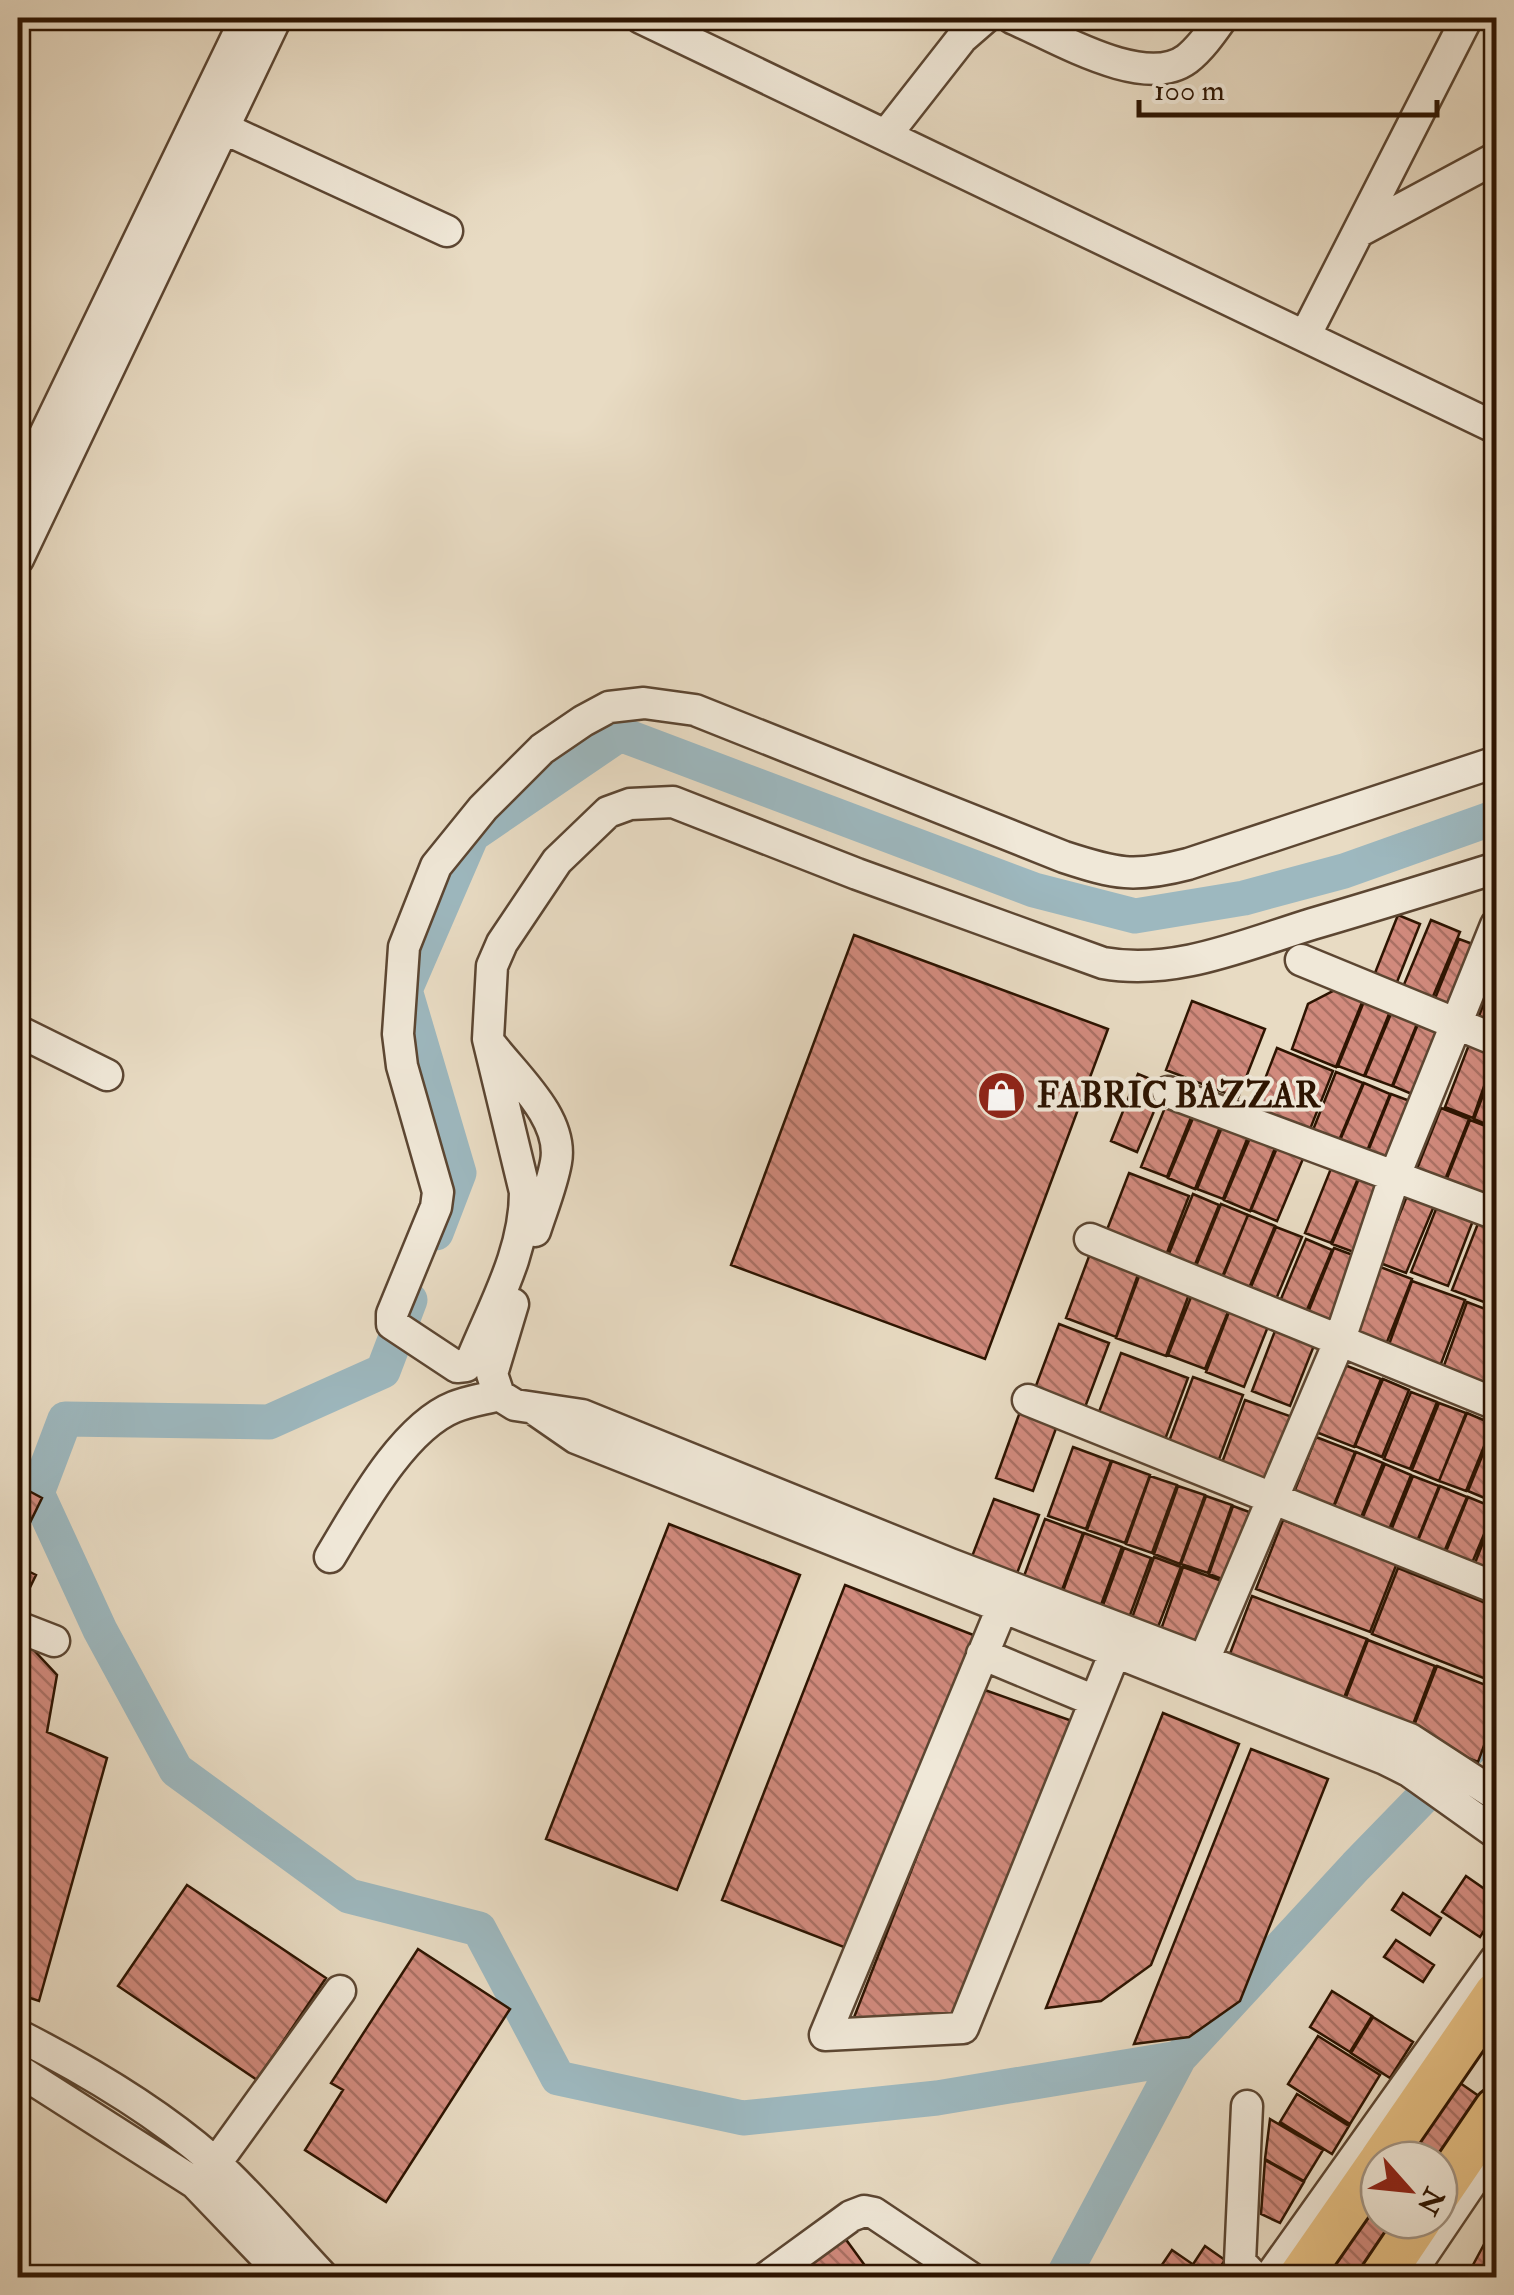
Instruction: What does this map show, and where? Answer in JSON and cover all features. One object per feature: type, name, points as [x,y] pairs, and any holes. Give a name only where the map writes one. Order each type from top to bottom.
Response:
[{"type":"highway","points":[[1394,2140],[1496,1993]]},
{"type":"highway","points":[[1459,2164],[1496,2109]]},
{"type":"highway","points":[[1299,2278],[1359,2191]]},
{"type":"highway","points":[[1392,2276],[1410,2240]]},
{"type":"street","points":[[18,490],[246,18]]},
{"type":"street","points":[[18,559],[276,18]]},
{"type":"street","points":[[641,18],[1496,428]]},
{"type":"street","points":[[886,135],[962,38],[984,18]]},
{"type":"street","points":[[1012,18],[1135,69],[1162,69],[1185,61],[1222,18]]},
{"type":"street","points":[[1305,336],[1467,18]]},
{"type":"street","points":[[223,128],[447,231]]},
{"type":"street","points":[[1358,232],[1496,158]]},
{"type":"street","points":[[1496,762],[1145,875],[1108,872],[1064,857],[695,710],[644,703],[610,707],[542,750],[483,808],[436,866],[404,947],[398,1034],[402,1066],[438,1192],[436,1207],[392,1314],[392,1324],[457,1368],[472,1359],[519,1245],[525,1218],[525,1192],[488,1040],[492,966],[502,943],[557,861],[608,812],[630,804],[673,802],[857,874],[1102,962],[1131,968],[1166,966],[1214,954],[1496,868]]},
{"type":"street","points":[[1199,1672],[1338,1342],[1394,1178],[1496,925]]},
{"type":"street","points":[[1301,960],[1496,1040]]},
{"type":"street","points":[[18,1031],[107,1075]]},
{"type":"street","points":[[488,1040],[545,1114],[554,1132],[557,1158],[492,1374],[499,1395],[515,1405],[582,1414],[950,1564],[1199,1672],[1408,1771],[1496,1832]]},
{"type":"street","points":[[1168,1092],[1496,1214]]},
{"type":"street","points":[[1090,1239],[1496,1404]]},
{"type":"street","points":[[330,1557],[377,1480],[406,1445],[441,1413],[499,1395]]},
{"type":"street","points":[[1028,1400],[1496,1588]]},
{"type":"street","points":[[535,1409],[576,1438],[1115,1652],[1199,1672],[1410,1739],[1496,1795]]},
{"type":"street","points":[[1002,1608],[825,2035],[963,2028],[1115,1652]]},
{"type":"street","points":[[18,1627],[54,1640]]},
{"type":"street","points":[[982,1654],[1095,1700]]},
{"type":"street","points":[[1269,2278],[1496,1959]]},
{"type":"street","points":[[205,2173],[340,1991]]},
{"type":"street","points":[[25,2056],[205,2173],[324,2278]]},
{"type":"street","points":[[1248,2106],[1240,2262],[1255,2278]]},
{"type":"street","points":[[1392,2276],[1496,2146]]},
{"type":"street","points":[[205,2173],[286,2278]]},
{"type":"street","points":[[766,2278],[851,2216],[864,2211],[874,2212],[971,2278]]},
{"type":"building","points":[[1398,915],[1420,924],[1393,992],[1371,983]]},
{"type":"building","points":[[1431,920],[1460,932],[1429,1006],[1400,994]]},
{"type":"building","points":[[854,935],[1108,1029],[985,1359],[731,1265]]},
{"type":"building","points":[[1459,939],[1481,947],[1454,1015],[1432,1006]]},
{"type":"building","points":[[1496,971],[1496,1033],[1476,1024]]},
{"type":"building","points":[[1337,989],[1363,1000],[1336,1067],[1292,1049],[1308,1004]]},
{"type":"building","points":[[1365,999],[1391,1009],[1364,1076],[1338,1066]]},
{"type":"building","points":[[1192,1001],[1265,1029],[1238,1098],[1166,1070]]},
{"type":"building","points":[[1393,1009],[1419,1019],[1392,1086],[1365,1076]]},
{"type":"building","points":[[1420,1019],[1447,1030],[1419,1097],[1393,1086]]},
{"type":"building","points":[[1470,1042],[1496,1052],[1473,1118],[1445,1107]]},
{"type":"building","points":[[1277,1048],[1333,1071],[1307,1137],[1251,1115]]},
{"type":"building","points":[[1496,1061],[1496,1109],[1490,1126],[1474,1119]]},
{"type":"building","points":[[1336,1072],[1363,1083],[1335,1150],[1309,1140]]},
{"type":"building","points":[[1138,1074],[1165,1085],[1137,1152],[1111,1141]]},
{"type":"building","points":[[1364,1083],[1390,1094],[1363,1161],[1336,1150]]},
{"type":"building","points":[[1391,1094],[1418,1104],[1390,1171],[1364,1161]]},
{"type":"building","points":[[1168,1100],[1194,1110],[1167,1177],[1141,1167]]},
{"type":"building","points":[[1441,1108],[1469,1119],[1441,1190],[1413,1179]]},
{"type":"building","points":[[1196,1111],[1222,1122],[1195,1189],[1168,1178]]},
{"type":"building","points":[[1470,1120],[1496,1130],[1496,1213],[1442,1191]]},
{"type":"building","points":[[1224,1122],[1250,1132],[1223,1199],[1197,1189]]},
{"type":"building","points":[[1252,1133],[1277,1143],[1250,1211],[1224,1200]]},
{"type":"building","points":[[1279,1143],[1305,1154],[1277,1221],[1251,1210]]},
{"type":"building","points":[[1332,1166],[1359,1176],[1331,1243],[1305,1233]]},
{"type":"building","points":[[1129,1173],[1189,1196],[1163,1263],[1103,1240]]},
{"type":"building","points":[[1360,1176],[1386,1187],[1359,1254],[1332,1244]]},
{"type":"building","points":[[1193,1194],[1219,1205],[1192,1272],[1166,1261]]},
{"type":"building","points":[[1407,1196],[1434,1206],[1406,1273],[1380,1263]]},
{"type":"building","points":[[1221,1204],[1248,1215],[1220,1282],[1194,1271]]},
{"type":"building","points":[[1438,1204],[1474,1218],[1448,1286],[1411,1272]]},
{"type":"building","points":[[1248,1215],[1275,1226],[1247,1293],[1221,1282]]},
{"type":"building","points":[[1479,1221],[1496,1228],[1496,1284],[1489,1304],[1452,1290]]},
{"type":"building","points":[[1276,1227],[1302,1237],[1274,1304],[1248,1294]]},
{"type":"building","points":[[1306,1239],[1332,1250],[1304,1317],[1278,1306]]},
{"type":"building","points":[[1334,1248],[1361,1258],[1333,1325],[1307,1315]]},
{"type":"building","points":[[1091,1251],[1140,1269],[1116,1337],[1066,1318]]},
{"type":"building","points":[[1375,1265],[1412,1279],[1385,1347],[1349,1333]]},
{"type":"building","points":[[1141,1271],[1191,1289],[1166,1356],[1116,1338]]},
{"type":"building","points":[[1412,1281],[1465,1300],[1439,1369],[1387,1350]]},
{"type":"building","points":[[1195,1287],[1232,1302],[1205,1369],[1168,1355]]},
{"type":"building","points":[[1467,1302],[1496,1313],[1496,1391],[1442,1371]]},
{"type":"building","points":[[1232,1304],[1271,1319],[1244,1387],[1206,1372]]},
{"type":"building","points":[[1278,1323],[1317,1338],[1290,1406],[1252,1391]]},
{"type":"building","points":[[1059,1324],[1109,1343],[1084,1410],[1034,1391]]},
{"type":"building","points":[[1121,1353],[1188,1378],[1163,1445],[1096,1420]]},
{"type":"building","points":[[1342,1364],[1381,1379],[1354,1447],[1316,1432]]},
{"type":"building","points":[[1193,1377],[1243,1395],[1218,1462],[1168,1444]]},
{"type":"building","points":[[1383,1379],[1409,1390],[1382,1457],[1355,1446]]},
{"type":"building","points":[[1411,1392],[1437,1402],[1410,1469],[1384,1459]]},
{"type":"building","points":[[1245,1400],[1295,1418],[1270,1486],[1220,1468]]},
{"type":"building","points":[[1439,1403],[1466,1413],[1439,1481],[1412,1470]]},
{"type":"building","points":[[1021,1409],[1058,1423],[1033,1491],[996,1478]]},
{"type":"building","points":[[1467,1413],[1493,1424],[1466,1491],[1439,1481]]},
{"type":"building","points":[[1495,1424],[1496,1495],[1494,1502],[1468,1491]]},
{"type":"building","points":[[1316,1437],[1355,1452],[1328,1520],[1289,1505]]},
{"type":"building","points":[[1073,1447],[1111,1461],[1086,1529],[1048,1516]]},
{"type":"building","points":[[1356,1452],[1383,1463],[1356,1530],[1329,1519]]},
{"type":"building","points":[[1112,1461],[1150,1475],[1125,1543],[1087,1530]]},
{"type":"building","points":[[1385,1464],[1411,1475],[1384,1542],[1357,1531]]},
{"type":"building","points":[[1150,1476],[1177,1485],[1152,1553],[1126,1544]]},
{"type":"building","points":[[1413,1476],[1439,1486],[1412,1554],[1386,1543]]},
{"type":"building","points":[[18,1485],[42,1498],[21,1541],[18,1539]]},
{"type":"building","points":[[1178,1486],[1205,1495],[1180,1564],[1154,1554]]},
{"type":"building","points":[[1440,1486],[1467,1497],[1439,1564],[1413,1553]]},
{"type":"building","points":[[1206,1496],[1232,1505],[1208,1573],[1181,1564]]},
{"type":"building","points":[[1468,1497],[1495,1508],[1467,1575],[1441,1564]]},
{"type":"building","points":[[994,1499],[1039,1515],[1013,1584],[968,1567]]},
{"type":"building","points":[[1233,1506],[1260,1516],[1235,1584],[1209,1574]]},
{"type":"building","points":[[1496,1509],[1496,1585],[1470,1576]]},
{"type":"building","points":[[1045,1519],[1083,1533],[1058,1601],[1020,1587]]},
{"type":"building","points":[[1283,1520],[1397,1563],[1370,1632],[1256,1589]]},
{"type":"building","points":[[669,1524],[800,1575],[677,1890],[546,1839]]},
{"type":"building","points":[[1084,1533],[1122,1547],[1097,1616],[1059,1602]]},
{"type":"building","points":[[1124,1548],[1151,1558],[1126,1626],[1099,1616]]},
{"type":"building","points":[[1154,1557],[1181,1567],[1155,1635],[1129,1626]]},
{"type":"building","points":[[18,1566],[36,1575],[18,1612]]},
{"type":"building","points":[[1183,1567],[1233,1585],[1208,1653],[1159,1635]]},
{"type":"building","points":[[1398,1568],[1496,1607],[1496,1683],[1372,1634]]},
{"type":"building","points":[[845,1585],[976,1636],[854,1951],[722,1900]]},
{"type":"building","points":[[1252,1596],[1367,1639],[1340,1708],[1226,1664]]},
{"type":"building","points":[[1368,1640],[1435,1666],[1409,1735],[1341,1710]]},
{"type":"building","points":[[18,1643],[30,1646],[57,1675],[47,1732],[107,1758],[39,2001],[18,1994]]},
{"type":"building","points":[[1437,1666],[1496,1689],[1496,1713],[1478,1762],[1410,1736]]},
{"type":"building","points":[[982,1689],[1075,1722],[956,2016],[853,2020]]},
{"type":"building","points":[[1163,1713],[1239,1744],[1151,1965],[1101,2001],[1046,2008]]},
{"type":"building","points":[[1251,1749],[1328,1779],[1240,2001],[1189,2037],[1134,2044]]},
{"type":"building","points":[[1466,1876],[1496,1897],[1496,1912],[1480,1937],[1442,1912]]},
{"type":"building","points":[[187,1885],[326,1978],[257,2080],[118,1986]]},
{"type":"building","points":[[1403,1893],[1441,1918],[1430,1935],[1392,1910]]},
{"type":"building","points":[[1396,1940],[1434,1965],[1423,1982],[1384,1957]]},
{"type":"building","points":[[418,1949],[510,2009],[386,2202],[305,2150],[343,2090],[331,2083]]},
{"type":"building","points":[[1332,1991],[1372,2016],[1350,2052],[1310,2027]]},
{"type":"building","points":[[1373,2017],[1413,2042],[1390,2078],[1351,2053]]},
{"type":"building","points":[[1318,2036],[1380,2075],[1350,2124],[1288,2084]]},
{"type":"building","points":[[1450,2076],[1496,2108],[1459,2142],[1407,2140]]},
{"type":"building","points":[[1297,2094],[1349,2126],[1332,2154],[1280,2122]]},
{"type":"building","points":[[1270,2119],[1323,2150],[1304,2181],[1265,2159]]},
{"type":"building","points":[[1265,2160],[1304,2182],[1280,2223],[1261,2214]]},
{"type":"building","points":[[1359,2210],[1359,2240],[1413,2240],[1387,2278],[1313,2278]]},
{"type":"building","points":[[1496,2222],[1496,2278],[1466,2278]]},
{"type":"building","points":[[842,2234],[874,2278],[790,2278]]},
{"type":"building","points":[[1205,2246],[1225,2260],[1213,2278],[1184,2278]]},
{"type":"building","points":[[1172,2250],[1191,2263],[1182,2278],[1153,2278]]},
{"type":"waterway","points":[[436,1233],[459,1173],[405,990],[472,835],[620,734],[1034,890],[1135,916],[1244,898],[1344,871],[1496,817]]},
{"type":"waterway","points":[[410,1300],[383,1371],[269,1422],[65,1419],[37,1493],[100,1630],[176,1770],[349,1896],[479,1929],[558,2078],[743,2118],[937,2098],[1179,2058],[1062,2278]]},
{"type":"waterway","points":[[1179,2058],[1356,1866],[1496,1722]]},
{"type":"place","name":"FABRIC BAZZAR","points":[[1002,1095]]}]
